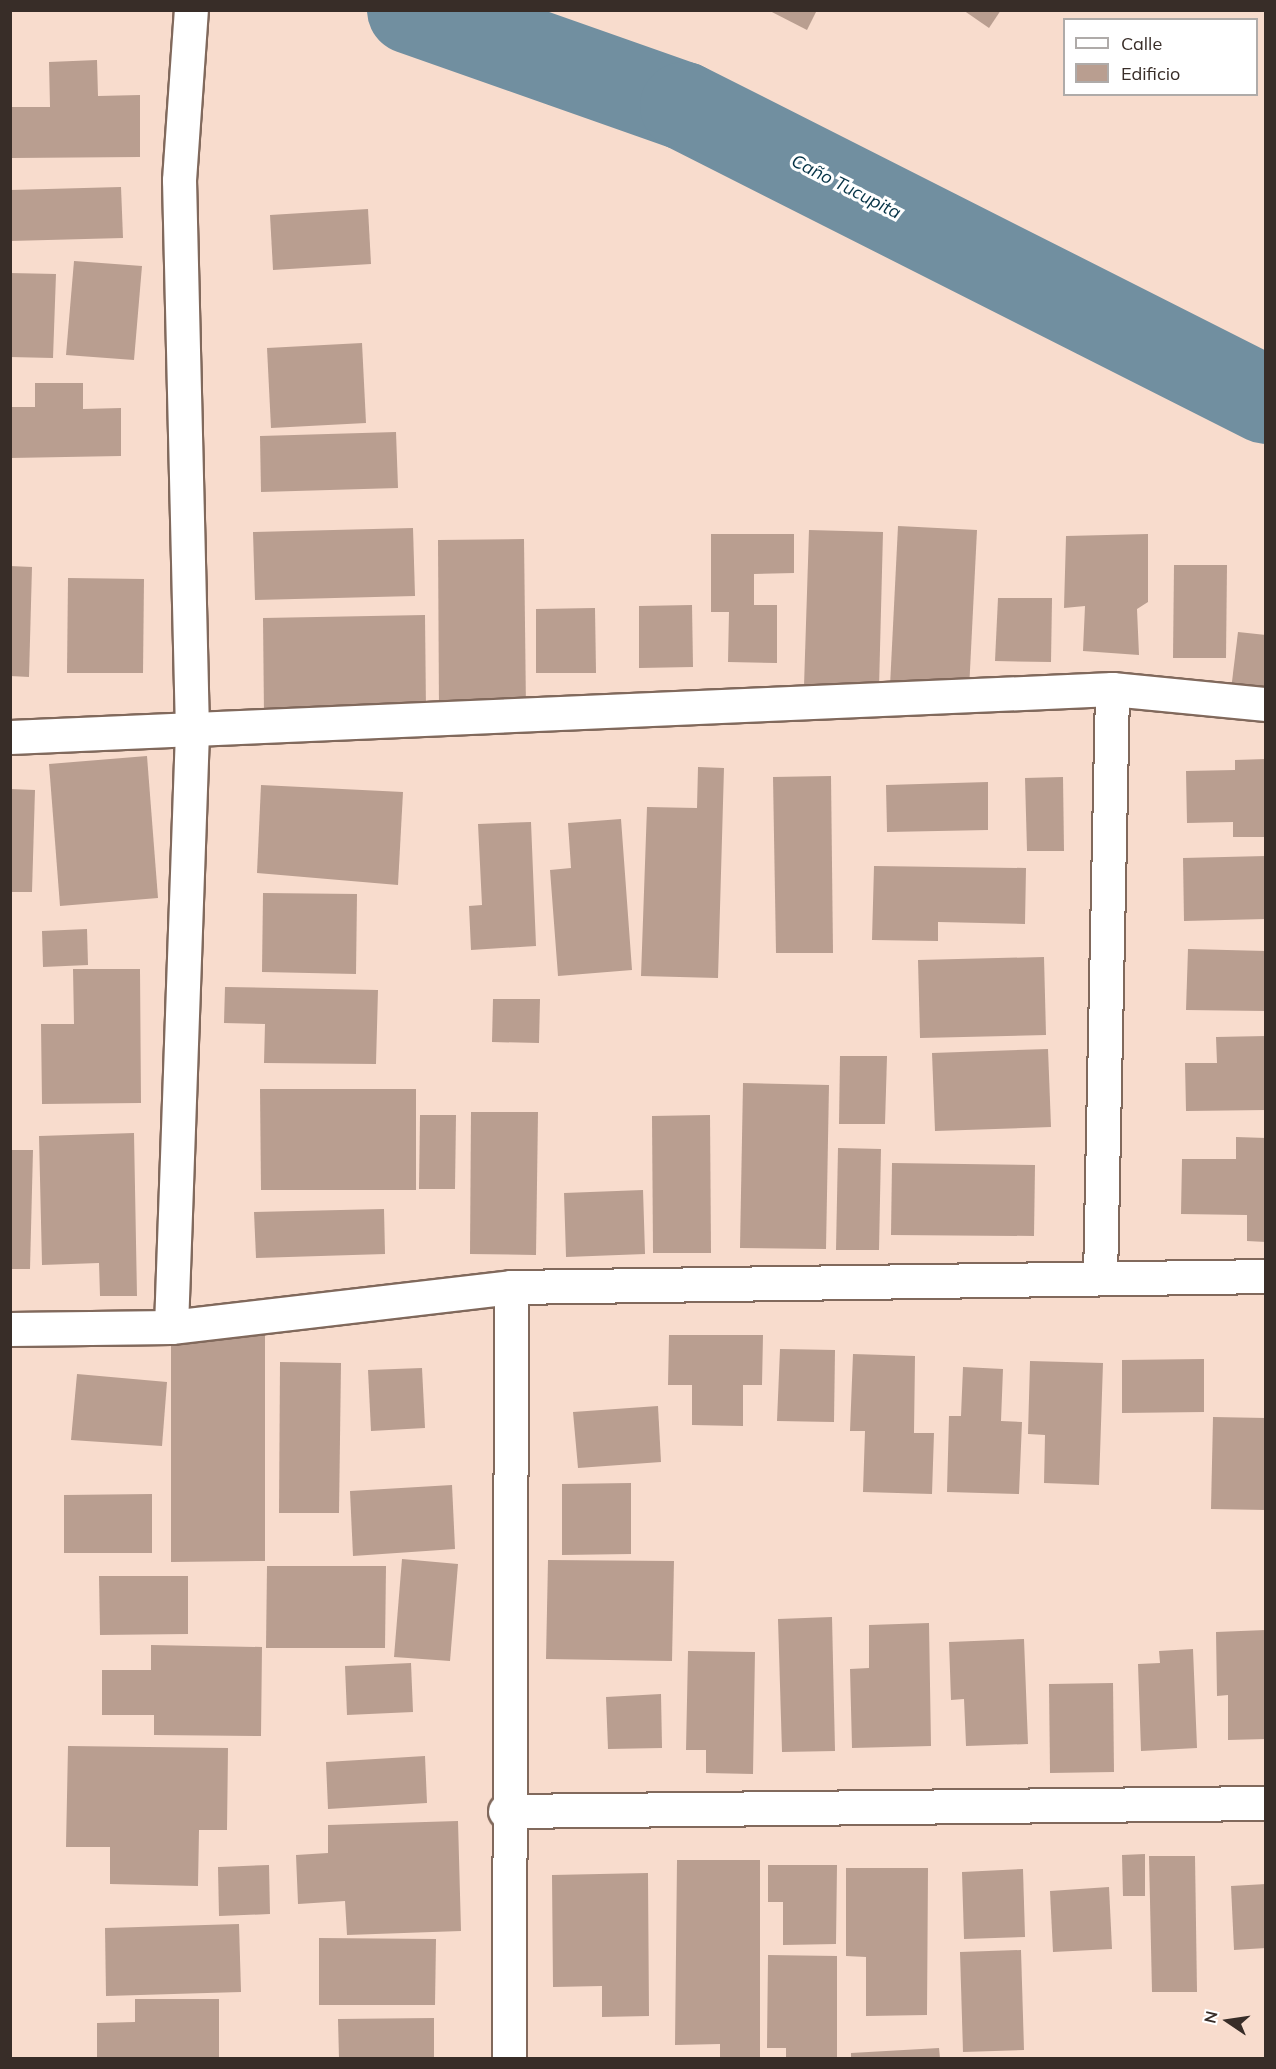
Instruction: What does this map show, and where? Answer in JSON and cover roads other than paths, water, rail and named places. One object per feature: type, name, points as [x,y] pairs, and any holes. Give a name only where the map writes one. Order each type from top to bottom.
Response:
[{"type":"street","points":[[171,1327],[192,731],[179,180],[191,10]]},
{"type":"street","points":[[1100,1278],[1112,689]]},
{"type":"street","points":[[10,737],[192,731],[1112,689],[1266,704]]},
{"type":"street","points":[[10,1329],[171,1327],[511,1287],[1266,1276]]},
{"type":"street","points":[[509,2058],[506,1811],[511,1287]]},
{"type":"street","points":[[506,1811],[1266,1803]]},
{"type":"waterway","name":"Caño Tucupita","points":[[411,10],[684,106],[1266,400]]}]
